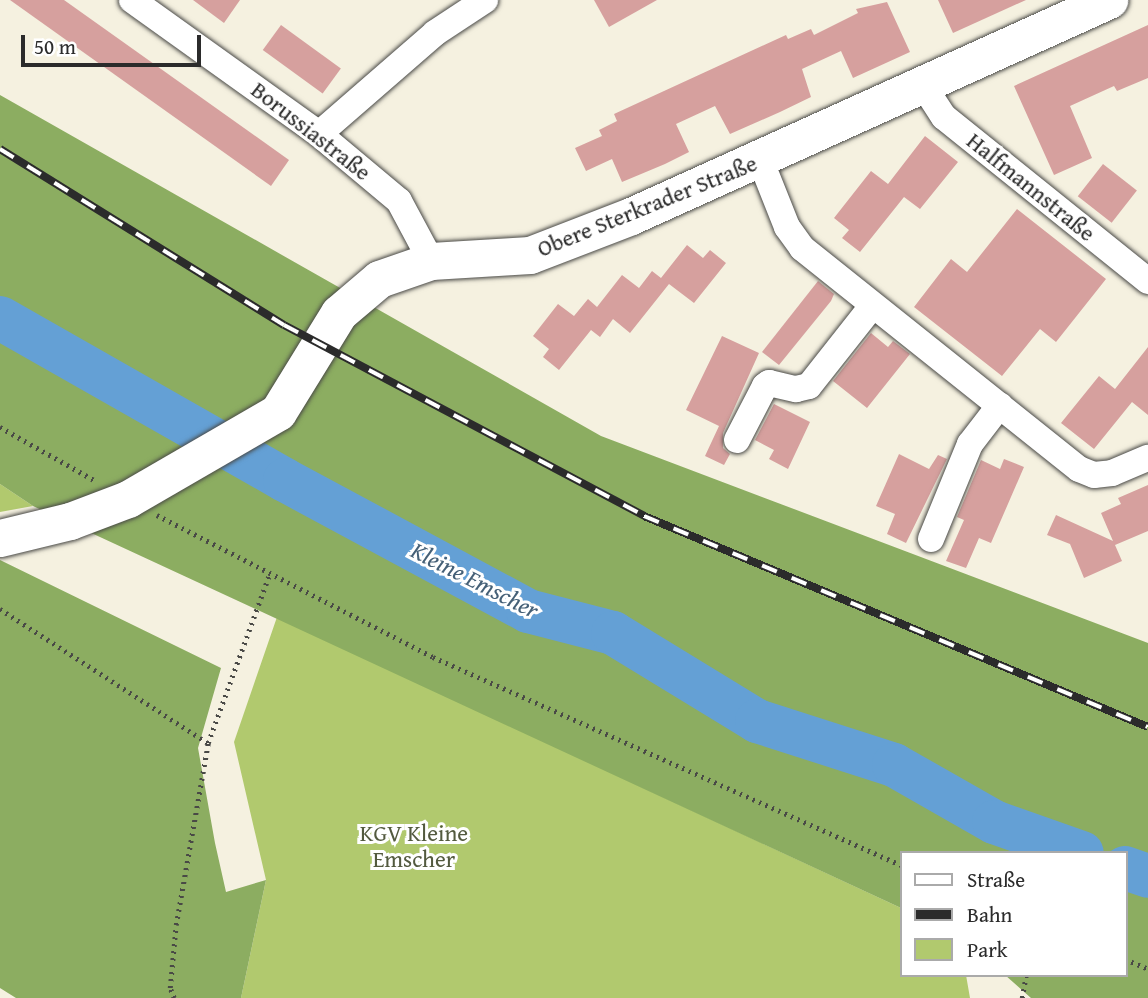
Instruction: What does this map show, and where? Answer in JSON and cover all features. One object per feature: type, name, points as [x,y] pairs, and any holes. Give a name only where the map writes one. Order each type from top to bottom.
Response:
[{"type":"street","name":"Borussiastraße","points":[[132,0],[319,134],[399,201],[431,261]]},
{"type":"street","points":[[319,134],[435,33],[485,0]]},
{"type":"street","name":"Obere Sterkrader Straße","points":[[0,538],[70,521],[162,482],[278,412],[340,313],[379,279],[431,261],[530,255],[760,159],[1109,0]]},
{"type":"street","name":"Halfmannstraße","points":[[923,85],[944,117],[1148,281]]},
{"type":"street","points":[[760,159],[788,227],[803,248],[1079,469],[1094,475],[1112,473],[1148,458]]},
{"type":"street","points":[[737,440],[765,386],[769,383],[796,389],[808,386],[873,305]]},
{"type":"street","points":[[931,539],[970,444],[1000,405]]},
{"type":"path","points":[[174,998],[170,988],[176,925],[208,743],[269,575],[433,657],[900,865]]},
{"type":"path","points":[[0,609],[208,743]]},
{"type":"path","points":[[1127,960],[1148,969]]},
{"type":"path","points":[[1022,998],[1026,977]]},
{"type":"green space","points":[[0,95],[601,436],[1148,643],[1148,998],[1031,998],[1007,977],[1127,977],[1127,851],[900,851],[900,908],[33,506],[0,484]]},
{"type":"green space","points":[[0,484],[33,506],[0,512]]},
{"type":"green space","points":[[0,560],[221,668],[198,748],[215,843],[226,892],[266,880],[241,998],[16,998],[0,988]]},
{"type":"green space","name":"KGV Kleine Emscher","points":[[277,617],[900,908],[900,977],[966,977],[970,998],[241,998],[266,880],[234,742]]},
{"type":"building","points":[[10,0],[64,0],[289,160],[271,186]]},
{"type":"building","points":[[193,0],[240,0],[224,23]]},
{"type":"building","points":[[594,0],[657,0],[609,27]]},
{"type":"building","points":[[938,0],[1026,0],[953,33]]},
{"type":"building","points":[[887,2],[910,52],[853,78],[841,51],[802,69],[811,97],[780,112],[730,134],[715,106],[676,124],[689,152],[622,182],[612,159],[586,171],[575,148],[602,136],[599,130],[617,121],[614,114],[786,35],[788,39],[811,29],[814,35],[858,13],[856,9]]},
{"type":"building","points":[[281,25],[341,68],[323,94],[263,50]]},
{"type":"building","points":[[1148,25],[1148,78],[1117,91],[1114,86],[1070,106],[1092,158],[1054,175],[1014,86]]},
{"type":"building","points":[[925,136],[958,162],[920,209],[904,197],[860,252],[842,238],[849,230],[834,218],[871,171],[888,184]]},
{"type":"building","points":[[1103,164],[1137,190],[1112,223],[1078,196]]},
{"type":"building","points":[[1017,209],[1106,279],[1056,342],[1040,329],[1002,376],[914,307],[951,259],[967,272]]},
{"type":"building","points":[[687,245],[703,258],[710,250],[726,263],[694,303],[669,284],[630,333],[613,319],[600,337],[591,330],[559,370],[543,357],[549,349],[533,336],[558,304],[574,316],[588,299],[597,307],[622,275],[639,288],[652,271],[661,278]]},
{"type":"building","points":[[818,281],[834,294],[831,301],[779,365],[762,352]]},
{"type":"building","points":[[871,333],[888,347],[893,341],[910,354],[867,408],[833,381]]},
{"type":"building","points":[[722,336],[759,353],[723,433],[723,448],[730,454],[724,465],[705,456],[719,426],[686,410]]},
{"type":"building","points":[[1148,347],[1148,415],[1132,402],[1094,449],[1061,423],[1099,376],[1115,389]]},
{"type":"building","points":[[774,404],[810,422],[788,469],[769,459],[774,450],[755,440]]},
{"type":"building","points":[[899,454],[929,469],[938,455],[947,459],[906,543],[887,534],[895,514],[876,506]]},
{"type":"building","points":[[1004,459],[1024,467],[991,543],[979,538],[966,568],[946,561],[964,520],[957,517],[981,460],[1000,469]]},
{"type":"building","points":[[1148,485],[1148,531],[1115,545],[1122,561],[1084,578],[1070,544],[1047,535],[1056,515],[1113,541],[1101,513],[1121,504],[1118,498]]},
{"type":"waterway","name":"Kleine Emscher","points":[[0,318],[285,480],[528,611],[613,633],[757,721],[894,765],[994,822],[1076,851]]},
{"type":"waterway","name":"Kleine Emscher","points":[[1127,869],[1148,876]]},
{"type":"railway","points":[[0,149],[284,325],[644,516],[1148,727]]}]
